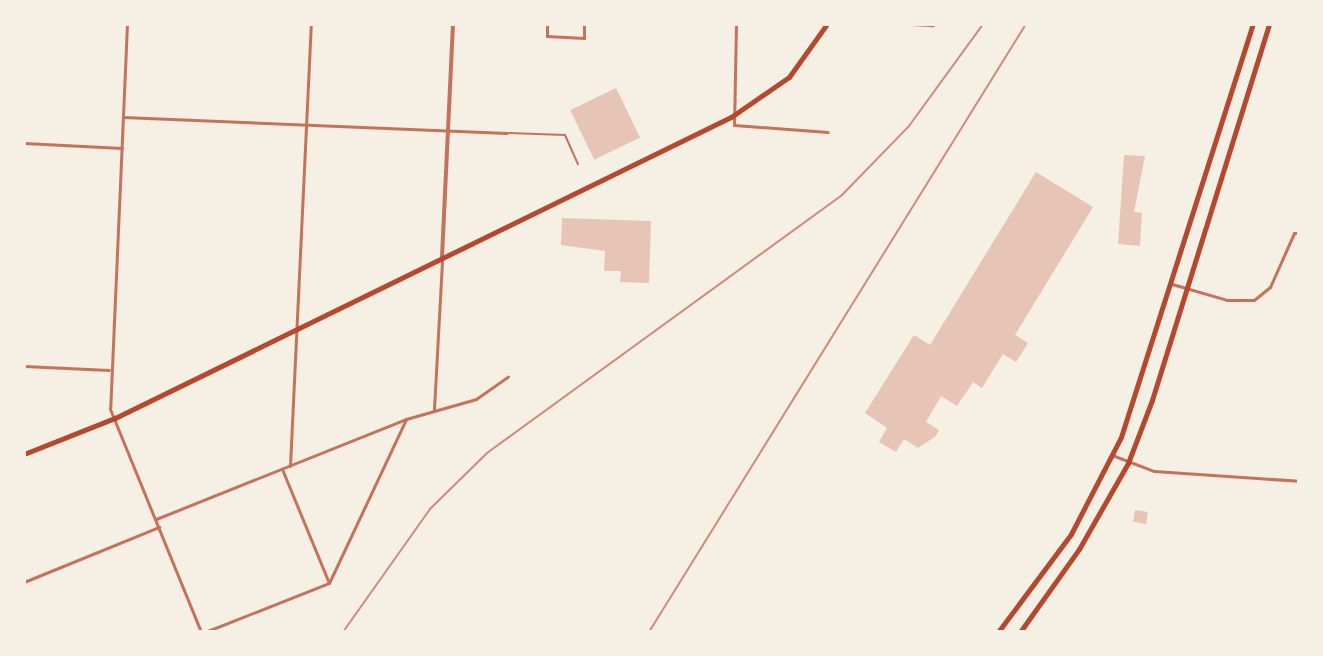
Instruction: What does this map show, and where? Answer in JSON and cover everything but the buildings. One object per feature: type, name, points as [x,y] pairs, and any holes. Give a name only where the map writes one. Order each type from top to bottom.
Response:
[{"type":"main road","points":[[24,454],[115,418],[731,117],[789,77],[827,24]]},
{"type":"main road","points":[[998,632],[1058,554],[1112,455],[1138,395],[1253,24]]},
{"type":"main road","points":[[1020,632],[1079,549],[1128,463],[1187,288],[1269,24]]},
{"type":"street","points":[[127,24],[109,370],[115,418],[203,632],[329,583],[406,419]]},
{"type":"street","points":[[290,466],[311,24]]},
{"type":"street","points":[[434,409],[453,24]]},
{"type":"street","points":[[547,24],[547,36],[584,38],[584,24]]},
{"type":"street","points":[[736,24],[731,117],[734,125],[828,132]]},
{"type":"street","points":[[911,24],[933,25]]},
{"type":"street","points":[[123,117],[507,133]]},
{"type":"street","points":[[24,143],[122,148]]},
{"type":"street","points":[[1172,284],[1227,300],[1254,300],[1270,287],[1294,233],[1299,233]]},
{"type":"street","points":[[24,366],[109,370]]},
{"type":"street","points":[[156,519],[406,419],[476,399],[508,377]]},
{"type":"street","points":[[1112,455],[1154,471],[1299,481]]},
{"type":"street","points":[[282,469],[329,583]]},
{"type":"street","points":[[24,582],[159,527]]},
{"type":"lane","points":[[507,133],[565,135],[578,164]]},
{"type":"railway","points":[[343,632],[430,509],[487,453],[842,195],[909,126],[983,24]]},
{"type":"railway","points":[[649,632],[1026,24]]}]
